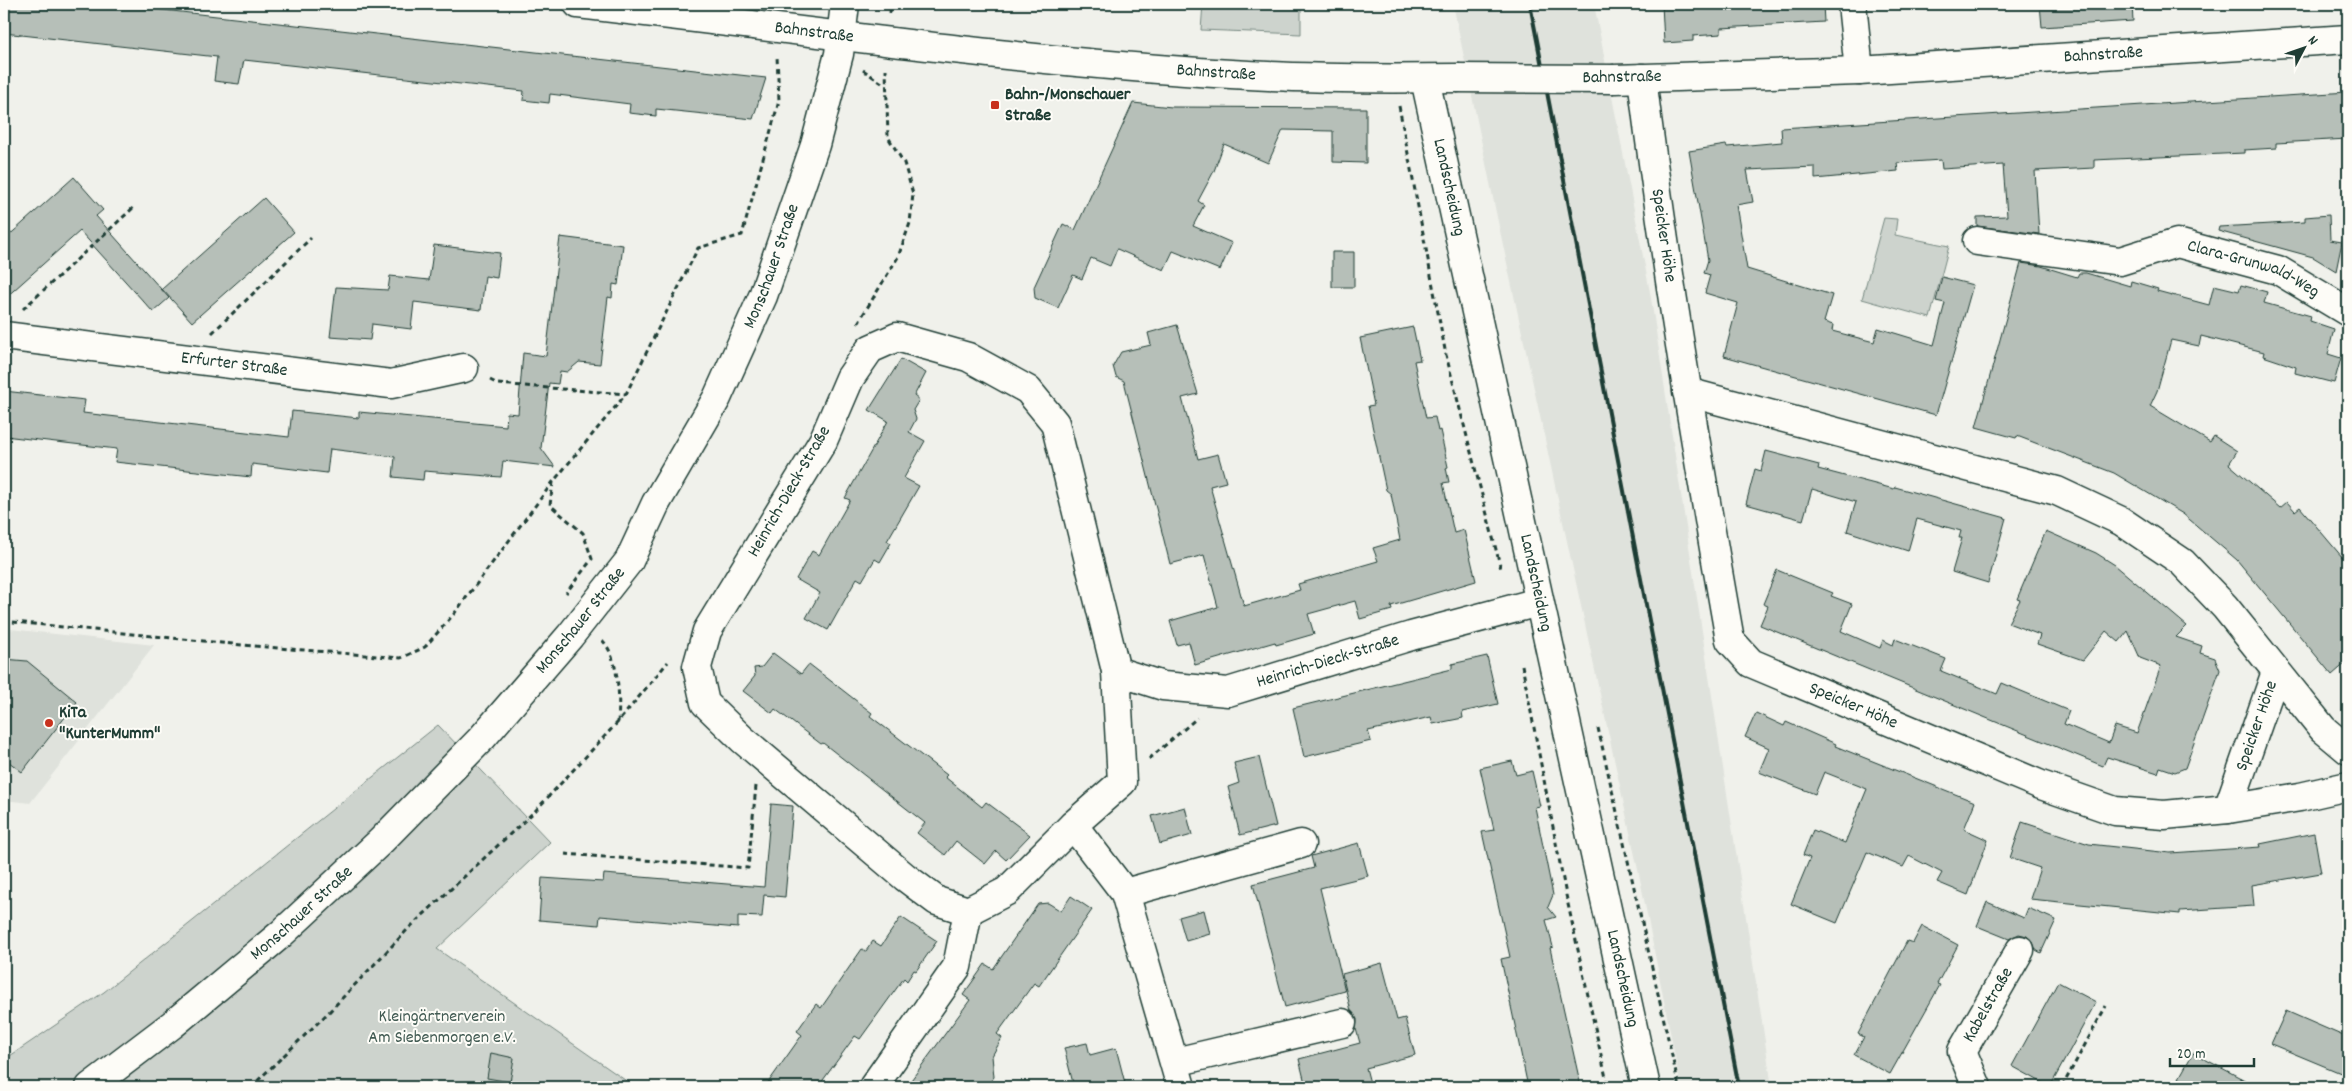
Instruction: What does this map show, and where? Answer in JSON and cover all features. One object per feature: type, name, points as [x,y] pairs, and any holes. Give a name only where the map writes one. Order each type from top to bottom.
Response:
[{"type":"street","name":"Bahnstraße","points":[[578,4],[886,42],[1233,74],[1425,79],[1642,78],[1859,71],[2348,39]]},
{"type":"street","name":"Monschauer Straße","points":[[90,1087],[173,1024],[281,934],[380,842],[482,738],[570,636],[629,561],[656,503],[717,398],[763,296],[815,146],[842,36],[845,4]]},
{"type":"street","points":[[1852,4],[1859,71]]},
{"type":"street","name":"Speicker Höhe","points":[[1642,78],[1653,168],[1687,392],[1730,640],[1751,663],[2041,786],[2115,811],[2164,815],[2228,809],[2300,797],[2348,786]]},
{"type":"street","name":"Landscheidung","points":[[1425,79],[1646,1087]]},
{"type":"street","name":"Clara-Grunwald-Weg","points":[[1977,241],[2120,260],[2177,243],[2278,270],[2348,312]]},
{"type":"street","name":"Erfurter Straße","points":[[11,325],[185,358],[391,384],[464,368]]},
{"type":"street","name":"Heinrich-Dieck-Straße","points":[[968,911],[937,901],[912,882],[759,752],[705,703],[697,667],[707,631],[823,441],[850,378],[870,349],[897,337],[968,357],[1028,390],[1055,423],[1116,671],[1122,782]]},
{"type":"street","name":"Speicker Höhe","points":[[1687,392],[2057,491],[2121,521],[2182,562],[2225,607],[2323,729],[2348,750]]},
{"type":"street","name":"Heinrich-Dieck-Straße","points":[[1116,671],[1164,686],[1228,692],[1411,636],[1539,602]]},
{"type":"street","name":"Speicker Höhe","points":[[2228,809],[2276,672]]},
{"type":"street","points":[[875,1086],[957,967],[968,911],[1007,891],[1073,824],[1122,782]]},
{"type":"street","points":[[1073,824],[1125,893],[1178,1075],[1342,1023]]},
{"type":"street","points":[[1125,893],[1301,844]]},
{"type":"street","name":"Kabelstraße","points":[[1977,1087],[1962,1051],[2020,950]]},
{"type":"path","points":[[4,621],[242,645],[401,658],[425,647],[454,614],[553,482],[626,394],[698,248],[742,235],[780,101],[776,28]]},
{"type":"path","points":[[853,330],[898,257],[910,224],[913,194],[904,163],[888,137],[886,42]]},
{"type":"path","points":[[11,325],[132,208]]},
{"type":"path","points":[[185,358],[311,238]]},
{"type":"path","points":[[464,368],[498,384],[626,394]]},
{"type":"path","points":[[251,1087],[327,1014],[409,928],[536,810],[618,722],[669,661]]},
{"type":"path","points":[[1122,782],[1228,692]]},
{"type":"path","points":[[565,854],[748,868],[759,752]]},
{"type":"path","points":[[2062,1087],[2106,1006]]},
{"type":"path","points":[[2236,1087],[2241,1078]]},
{"type":"shaded area","points":[[1453,4],[1594,4],[1650,292],[1772,1087],[1681,1087],[1640,879]]},
{"type":"shaded area","name":"KiTa \"KunterMumm\"","points":[[10,629],[154,645],[30,803],[4,800],[4,633]]},
{"type":"green space","points":[[1203,4],[1301,4],[1301,34],[1201,30]]},
{"type":"green space","points":[[1884,218],[1897,219],[1895,235],[1949,246],[1930,318],[1862,299]]},
{"type":"green space","name":"Kleingärtnerverein Am Siebenmorgen e.V.","points":[[438,725],[550,842],[437,949],[635,1087],[4,1087],[4,1060],[104,992]]},
{"type":"building","points":[[4,4],[110,4],[766,78],[753,119],[656,109],[656,116],[629,113],[630,104],[550,94],[549,103],[523,100],[524,91],[244,60],[239,84],[214,81],[217,57],[4,33]]},
{"type":"building","points":[[1662,4],[1823,4],[1824,22],[1721,28],[1721,34],[1693,36],[1693,41],[1664,43]]},
{"type":"building","points":[[2040,4],[2132,4],[2133,21],[2042,27]]},
{"type":"building","points":[[2348,92],[2348,139],[2276,143],[2276,148],[2244,150],[2244,153],[2094,160],[2094,168],[2035,171],[2039,234],[1977,226],[1977,217],[2007,216],[2003,165],[1942,169],[1941,160],[1897,163],[1898,171],[1815,179],[1815,167],[1747,170],[1753,202],[1736,205],[1747,269],[1832,295],[1824,322],[1833,325],[1832,331],[1874,342],[1878,328],[1934,345],[1945,303],[1936,301],[1942,277],[1973,285],[1936,415],[1724,356],[1738,303],[1705,293],[1710,275],[1704,273],[1708,260],[1689,151],[1726,145],[1727,147],[1782,142],[1781,128]]},
{"type":"building","points":[[1133,103],[1172,107],[1366,108],[1366,163],[1333,162],[1333,131],[1283,130],[1268,163],[1224,144],[1214,171],[1198,201],[1204,205],[1193,226],[1232,243],[1220,270],[1173,251],[1164,270],[1117,249],[1110,266],[1091,258],[1082,279],[1073,275],[1058,308],[1035,298],[1034,287],[1063,224],[1075,230]]},
{"type":"building","points":[[74,177],[103,210],[96,216],[169,298],[153,312],[80,231],[4,299],[4,240]]},
{"type":"building","points":[[264,198],[294,232],[192,322],[162,289]]},
{"type":"building","points":[[2329,215],[2330,240],[2342,242],[2336,271],[2313,257],[2218,231],[2219,227],[2305,222],[2305,217]]},
{"type":"building","points":[[560,237],[623,245],[618,285],[613,284],[612,298],[608,297],[600,364],[579,362],[567,372],[560,371],[558,384],[549,383],[541,448],[555,467],[503,461],[501,477],[424,471],[423,480],[393,477],[395,457],[330,449],[327,473],[252,464],[251,477],[115,462],[117,449],[4,436],[4,391],[85,400],[83,413],[289,437],[292,411],[359,418],[359,412],[506,426],[507,413],[518,414],[523,353],[546,356]]},
{"type":"building","points":[[434,245],[500,253],[497,278],[485,276],[481,310],[414,302],[411,329],[372,324],[370,340],[330,337],[336,287],[388,290],[390,276],[429,280]]},
{"type":"building","points":[[1332,252],[1354,252],[1354,287],[1332,287]]},
{"type":"building","points":[[2021,263],[2041,266],[2077,277],[2079,273],[2086,273],[2130,286],[2131,281],[2158,289],[2157,291],[2209,305],[2214,285],[2239,291],[2241,285],[2267,292],[2264,303],[2311,316],[2310,321],[2334,329],[2328,354],[2341,358],[2334,383],[2295,373],[2296,367],[2263,356],[2264,352],[2201,336],[2199,346],[2171,340],[2157,391],[2150,406],[2210,442],[2214,436],[2237,451],[2229,464],[2280,508],[2287,502],[2295,511],[2300,507],[2348,564],[2348,661],[2332,675],[2237,560],[2183,514],[2114,473],[2017,436],[2016,438],[1976,427]]},
{"type":"building","points":[[1177,325],[1198,394],[1182,398],[1198,459],[1218,454],[1226,482],[1210,486],[1244,606],[1300,590],[1298,584],[1378,561],[1373,548],[1400,540],[1391,494],[1386,490],[1368,406],[1374,405],[1360,338],[1413,327],[1420,360],[1414,361],[1426,418],[1435,417],[1438,431],[1440,430],[1448,467],[1446,468],[1449,482],[1443,483],[1454,533],[1464,530],[1476,581],[1391,606],[1392,610],[1360,619],[1355,601],[1308,614],[1314,634],[1276,645],[1275,642],[1195,665],[1189,642],[1177,645],[1170,621],[1218,607],[1204,555],[1170,564],[1124,381],[1116,377],[1113,366],[1121,352],[1151,345],[1148,333]]},
{"type":"building","points":[[901,359],[926,373],[914,396],[919,400],[913,410],[916,419],[909,432],[925,441],[904,478],[919,486],[887,541],[891,543],[880,562],[875,559],[862,581],[857,578],[828,630],[806,618],[820,593],[796,579],[812,551],[819,555],[850,500],[845,498],[888,421],[869,410]]},
{"type":"building","points":[[1766,451],[1819,465],[1818,469],[1894,489],[1895,487],[2006,518],[1988,583],[1952,572],[1962,538],[1959,538],[1961,531],[1917,519],[1908,551],[1847,531],[1856,502],[1812,489],[1803,520],[1746,504],[1755,469],[1761,471]]},
{"type":"building","points":[[2046,531],[2096,553],[2115,565],[2187,626],[2176,637],[2202,646],[2200,653],[2215,658],[2220,670],[2185,768],[2175,772],[2160,767],[2158,773],[2107,757],[2103,766],[1760,625],[1768,606],[1763,604],[1777,570],[1833,593],[1831,596],[1852,604],[1841,631],[1880,648],[1883,640],[1893,645],[1895,639],[1946,659],[1941,671],[1997,694],[2002,683],[2069,711],[2064,724],[2109,743],[2115,726],[2137,733],[2161,666],[2140,658],[2128,631],[2119,642],[2106,631],[2083,660],[2037,644],[2040,635],[2008,623],[2020,600],[2017,599]]},
{"type":"building","points":[[773,653],[801,674],[809,664],[872,713],[870,716],[947,775],[945,777],[982,807],[986,802],[1030,835],[1006,860],[996,851],[985,864],[956,841],[945,855],[917,833],[925,823],[823,743],[821,744],[775,709],[772,713],[743,691],[755,676],[754,668],[762,667]]},
{"type":"building","points":[[1487,656],[1498,704],[1462,712],[1463,718],[1433,724],[1431,717],[1368,731],[1371,741],[1304,757],[1293,708],[1452,669],[1452,664]]},
{"type":"building","points":[[4,659],[27,661],[77,702],[22,772],[4,758]]},
{"type":"building","points":[[1756,713],[1784,726],[1786,722],[1836,744],[1835,746],[1975,802],[1964,829],[1988,840],[1968,895],[1937,882],[1942,873],[1909,856],[1903,867],[1867,852],[1837,923],[1791,904],[1810,858],[1803,855],[1813,830],[1845,843],[1867,789],[1824,772],[1815,794],[1759,772],[1769,748],[1745,737]]},
{"type":"building","points":[[1259,757],[1276,826],[1240,835],[1228,787],[1239,783],[1234,763]]},
{"type":"building","points":[[1512,761],[1516,775],[1532,771],[1540,806],[1535,807],[1553,895],[1548,907],[1556,917],[1546,920],[1553,947],[1550,948],[1581,1087],[1528,1087],[1501,959],[1510,957],[1482,832],[1494,830],[1480,768]]},
{"type":"building","points":[[771,804],[793,806],[785,897],[764,895],[762,917],[738,916],[738,928],[600,916],[599,925],[539,920],[542,878],[603,882],[604,874],[764,887]]},
{"type":"building","points":[[1185,807],[1192,835],[1160,844],[1152,816]]},
{"type":"building","points":[[2022,822],[2089,844],[2170,853],[2261,847],[2260,844],[2314,833],[2321,873],[2252,885],[2254,906],[2180,911],[2180,914],[2030,899],[2040,868],[2010,858]]},
{"type":"building","points":[[1359,843],[1368,876],[1320,888],[1345,991],[1285,1007],[1253,884],[1314,868],[1311,856]]},
{"type":"building","points":[[1071,896],[1092,910],[1039,986],[1034,983],[997,1034],[1002,1038],[992,1056],[994,1077],[988,1085],[981,1087],[906,1087],[970,1000],[963,995],[985,964],[993,969],[1038,904],[1048,903],[1061,911]]},
{"type":"building","points":[[1987,902],[2024,918],[2028,908],[2056,920],[2041,953],[2036,950],[2033,942],[2027,936],[2019,934],[2009,939],[1977,926]]},
{"type":"building","points":[[1204,910],[1210,934],[1186,941],[1179,917]]},
{"type":"building","points":[[901,917],[937,941],[916,971],[914,970],[907,981],[904,978],[860,1039],[855,1036],[818,1087],[765,1087],[802,1035],[797,1031],[816,1004],[821,1008],[862,949],[866,951],[873,941],[881,946]]},
{"type":"building","points":[[1922,926],[1958,945],[1937,984],[1940,985],[1890,1074],[1854,1055],[1864,1037],[1858,1034],[1907,941],[1913,943]]},
{"type":"building","points":[[1382,963],[1397,1020],[1405,1018],[1415,1055],[1366,1068],[1371,1087],[1306,1087],[1299,1059],[1360,1043],[1356,1029],[1357,1019],[1351,1011],[1342,974]]},
{"type":"building","points":[[2058,982],[2096,1002],[2050,1087],[2012,1066]]},
{"type":"building","points":[[2286,1011],[2348,1038],[2348,1076],[2271,1044]]},
{"type":"building","points":[[1087,1043],[1090,1055],[1116,1048],[1126,1087],[1074,1087],[1064,1048]]},
{"type":"building","points":[[491,1053],[514,1058],[510,1082],[487,1078]]},
{"type":"building","points":[[2193,1053],[2258,1087],[2177,1087],[2181,1079],[2179,1078]]},
{"type":"railway","points":[[1530,4],[1739,1087]]},
{"type":"place","name":"Bahn-/Monschauer Straße","points":[[995,105]]},
{"type":"place","name":"KiTa \"KunterMumm\"","points":[[49,723]]}]
